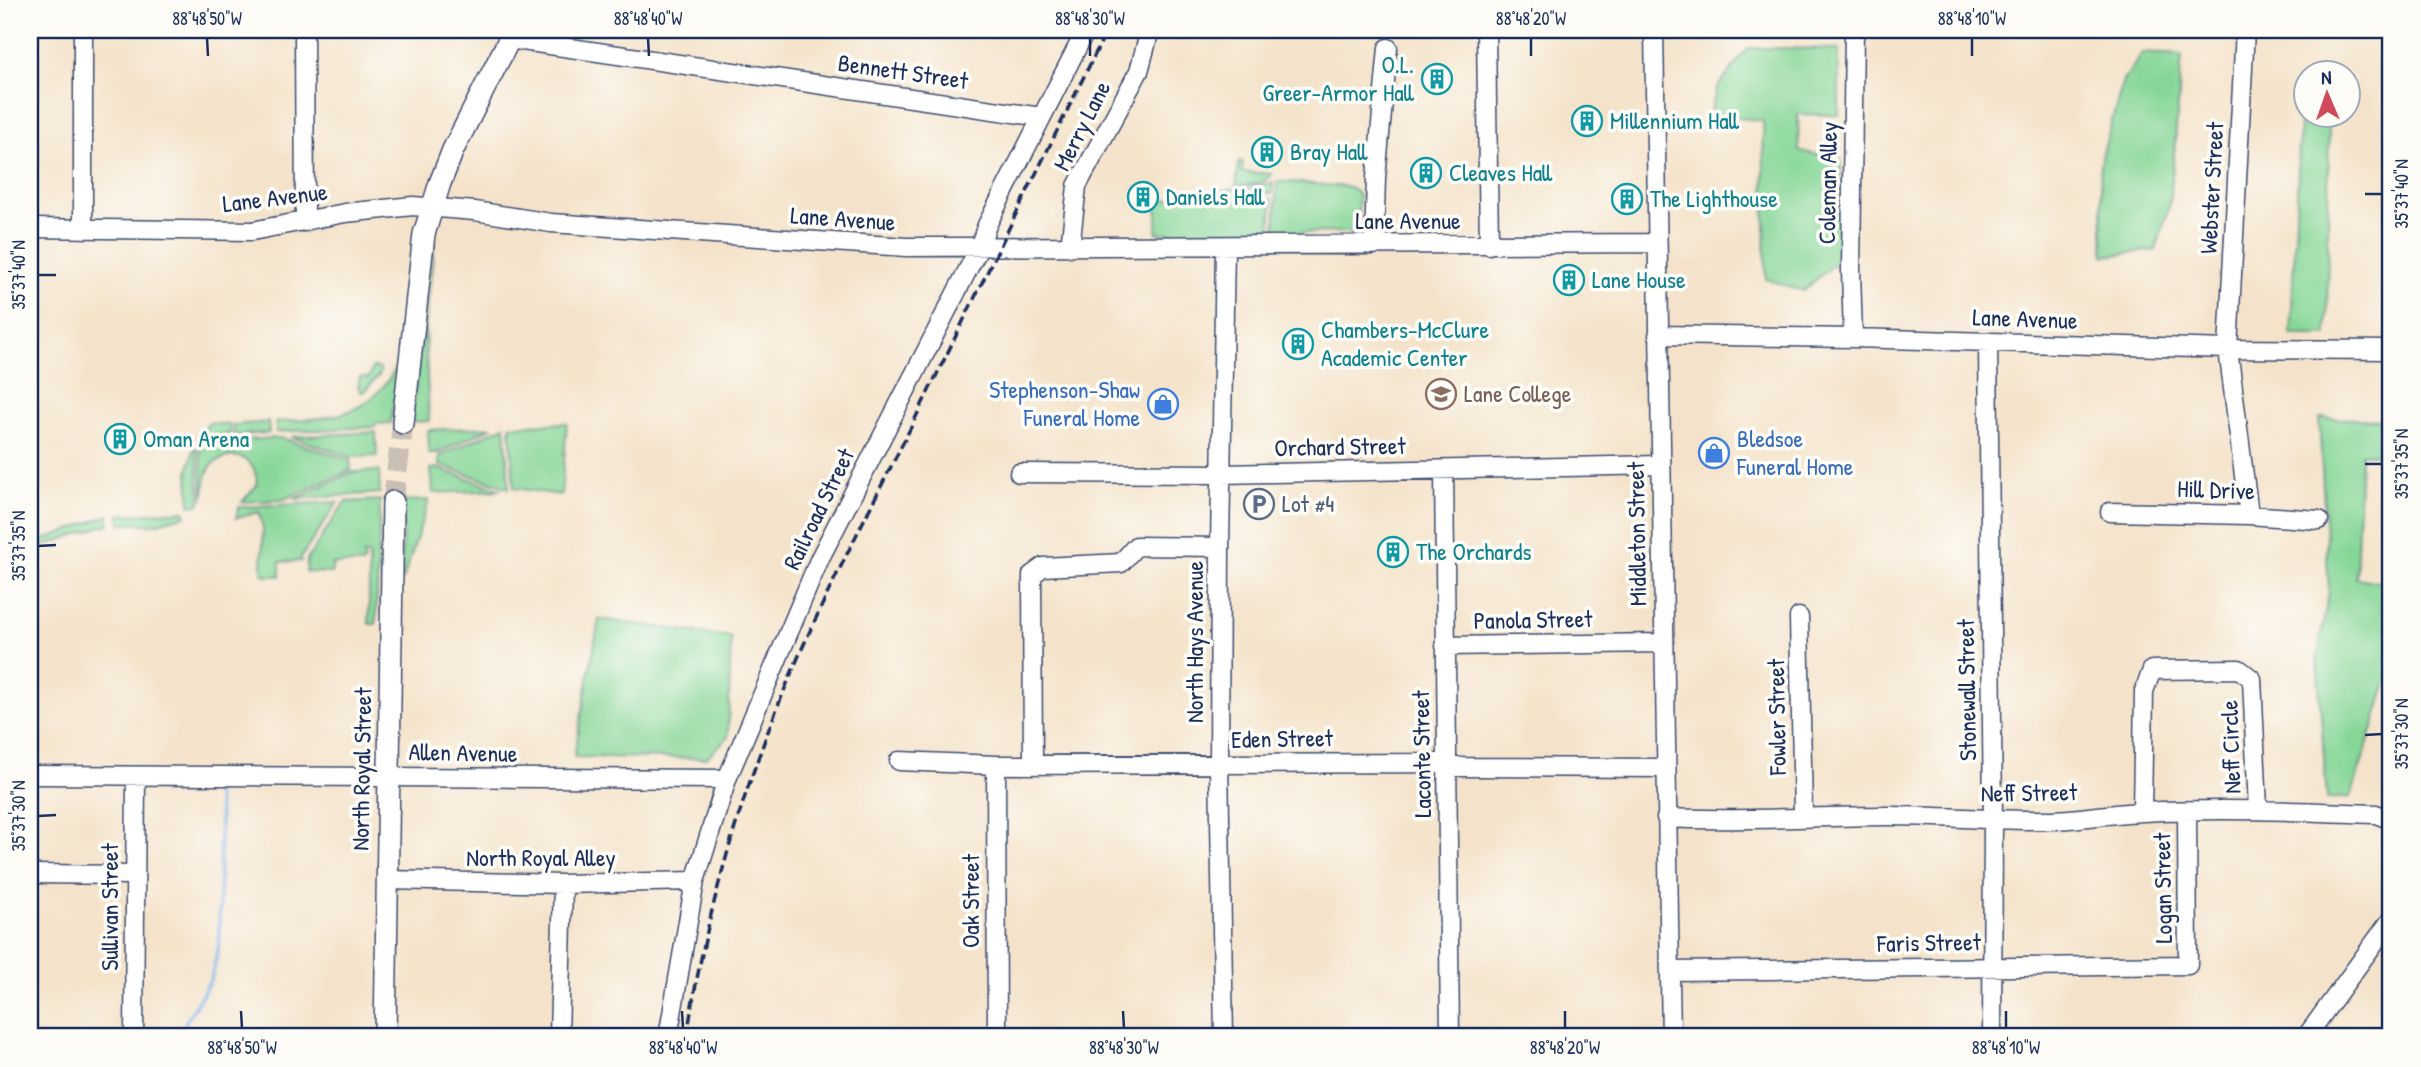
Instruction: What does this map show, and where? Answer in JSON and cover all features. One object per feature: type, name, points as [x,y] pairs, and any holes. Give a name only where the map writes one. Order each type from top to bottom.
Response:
[{"type":"main road","points":[[402,423],[424,234],[453,150],[512,34]]},
{"type":"main road","name":"North Royal Street","points":[[386,1037],[393,502]]},
{"type":"street","points":[[83,30],[83,229]]},
{"type":"street","points":[[304,30],[305,222]]},
{"type":"street","name":"Railroad Street","points":[[668,1037],[695,881],[727,779],[820,558],[979,248],[987,225],[1086,30]]},
{"type":"street","name":"Merry Lane","points":[[1070,247],[1077,186],[1139,72],[1150,30]]},
{"type":"street","points":[[1486,30],[1489,245]]},
{"type":"street","name":"Middleton Street","points":[[1654,30],[1671,1037]]},
{"type":"street","name":"Coleman Alley","points":[[1853,338],[1851,271],[1854,30]]},
{"type":"street","name":"Webster Street","points":[[2245,30],[2228,349],[2249,515]]},
{"type":"street","name":"Bennett Street","points":[[512,34],[1041,117]]},
{"type":"street","points":[[1374,245],[1377,165],[1388,48]]},
{"type":"street","name":"Lane Avenue","points":[[30,228],[243,231],[378,209],[433,207],[551,223],[849,244],[979,248],[1657,243]]},
{"type":"street","name":"North Hays Avenue","points":[[1224,1037],[1219,765],[1226,247]]},
{"type":"street","name":"Lane Avenue","points":[[1658,335],[2228,349],[2391,350]]},
{"type":"street","name":"Stonewall Street","points":[[1988,343],[1993,820],[1992,1037]]},
{"type":"street","name":"Orchard Street","points":[[1019,473],[1221,474],[1661,465]]},
{"type":"street","name":"Laconte Street","points":[[1444,470],[1450,1037]]},
{"type":"street","name":"Hill Drive","points":[[2110,512],[2249,515],[2319,520]]},
{"type":"street","points":[[1033,765],[1032,575],[1043,567],[1121,563],[1136,546],[1220,547]]},
{"type":"street","name":"Fowler Street","points":[[1800,617],[1803,816]]},
{"type":"street","name":"Panola Street","points":[[1445,646],[1664,643]]},
{"type":"street","name":"Neff Circle","points":[[2142,811],[2144,691],[2152,670],[2239,669],[2252,679],[2258,809]]},
{"type":"street","name":"Eden Street","points":[[899,761],[996,765],[1437,763],[1462,767],[1665,768]]},
{"type":"street","name":"Oak Street","points":[[996,765],[997,1037]]},
{"type":"street","name":"Allen Avenue","points":[[30,775],[727,779]]},
{"type":"street","name":"Sullivan Street","points":[[134,1037],[136,777]]},
{"type":"street","name":"Neff Street","points":[[1666,818],[1726,820],[1803,816],[1936,816],[2056,820],[2142,811],[2258,809],[2376,814],[2391,820]]},
{"type":"street","name":"Logan Street","points":[[2187,811],[2188,965]]},
{"type":"street","points":[[30,874],[135,875]]},
{"type":"street","name":"North Royal Alley","points":[[387,880],[562,884],[695,881]]},
{"type":"street","points":[[559,1037],[562,884]]},
{"type":"street","points":[[2306,1037],[2390,923]]},
{"type":"street","name":"Faris Street","points":[[1670,971],[2188,965]]},
{"type":"green space","points":[[1748,48],[1839,49],[1839,115],[1798,114],[1799,151],[1841,159],[1839,260],[1803,291],[1766,279],[1763,121],[1710,114],[1717,88]]},
{"type":"green space","points":[[2143,53],[2182,55],[2170,203],[2156,250],[2104,256],[2100,164],[2123,81]]},
{"type":"green space","points":[[2300,130],[2329,130],[2327,335],[2291,335]]},
{"type":"green space","points":[[1239,161],[1243,162],[1242,172],[1272,174],[1261,182],[1236,186]]},
{"type":"green space","points":[[1277,181],[1350,187],[1359,195],[1358,220],[1355,220],[1354,232],[1275,233]]},
{"type":"green space","points":[[1273,183],[1272,194],[1264,192],[1262,196],[1265,200],[1272,199],[1270,233],[1157,233],[1157,201]]},
{"type":"green space","points":[[435,239],[425,327],[429,421],[411,422]]},
{"type":"green space","points":[[399,361],[391,423],[375,424],[375,427],[276,432],[276,422],[333,416],[363,404],[377,394],[389,380]]},
{"type":"green space","points":[[373,367],[380,369],[380,374],[361,392],[358,386],[360,377],[369,378]]},
{"type":"green space","points":[[2319,418],[2391,420],[2391,453],[2361,454],[2356,578],[2391,584],[2391,670],[2351,797],[2327,799],[2317,658],[2329,591]]},
{"type":"green space","points":[[268,422],[269,433],[234,435],[233,425]]},
{"type":"green space","points":[[209,423],[230,425],[230,434],[197,437]]},
{"type":"green space","points":[[567,423],[561,495],[514,488],[510,426]]},
{"type":"green space","points":[[505,426],[509,488],[439,465],[439,456]]},
{"type":"green space","points":[[492,427],[437,453],[429,453],[428,430]]},
{"type":"green space","points":[[376,432],[377,456],[351,457],[291,437]]},
{"type":"green space","points":[[281,438],[350,460],[351,470],[282,500],[242,502],[257,485],[255,472],[245,459],[227,457],[215,462],[209,469],[203,501],[200,442]]},
{"type":"green space","points":[[194,448],[197,448],[200,504],[190,505],[188,473]]},
{"type":"green space","points":[[437,468],[501,490],[433,493],[431,469]]},
{"type":"green space","points":[[379,471],[380,493],[294,499],[353,472]]},
{"type":"green space","points":[[380,500],[376,624],[369,624],[369,555],[363,555],[365,561],[362,564],[332,564],[332,573],[306,572],[307,559],[345,502]]},
{"type":"green space","points":[[429,500],[403,580],[401,580],[404,501]]},
{"type":"green space","points":[[338,502],[301,557],[301,561],[280,562],[280,576],[262,574],[263,528],[259,512],[236,518],[239,507]]},
{"type":"green space","points":[[184,511],[186,515],[155,524],[120,524],[120,515]]},
{"type":"green space","points":[[109,515],[109,524],[30,550],[30,545]]},
{"type":"green space","points":[[599,619],[731,637],[728,737],[706,758],[574,757]]},
{"type":"waterway","points":[[177,1037],[211,979],[219,945],[220,816],[216,792]]},
{"type":"tunnel","points":[[393,502],[403,423]]},
{"type":"railway","points":[[687,1037],[706,936],[732,836],[785,689],[831,587],[1107,30]]},
{"type":"place","name":"O.L. Greer-Armor Hall","points":[[1437,79]]},
{"type":"place","name":"Millennium Hall","points":[[1587,121]]},
{"type":"place","name":"Bray Hall","points":[[1267,152]]},
{"type":"place","name":"Cleaves Hall","points":[[1426,173]]},
{"type":"place","name":"Daniels Hall","points":[[1143,197]]},
{"type":"place","name":"The Lighthouse","points":[[1627,199]]},
{"type":"place","name":"Lane House","points":[[1569,280]]},
{"type":"place","name":"Chambers-McClure Academic Center","points":[[1298,344]]},
{"type":"place","name":"Lane College","points":[[1441,394]]},
{"type":"place","name":"Stephenson-Shaw Funeral Home","points":[[1163,404]]},
{"type":"place","name":"Oman Arena","points":[[120,439]]},
{"type":"place","name":"Bledsoe Funeral Home","points":[[1714,453]]},
{"type":"place","name":"Lot #4","points":[[1259,504]]},
{"type":"place","name":"The Orchards","points":[[1393,552]]}]
